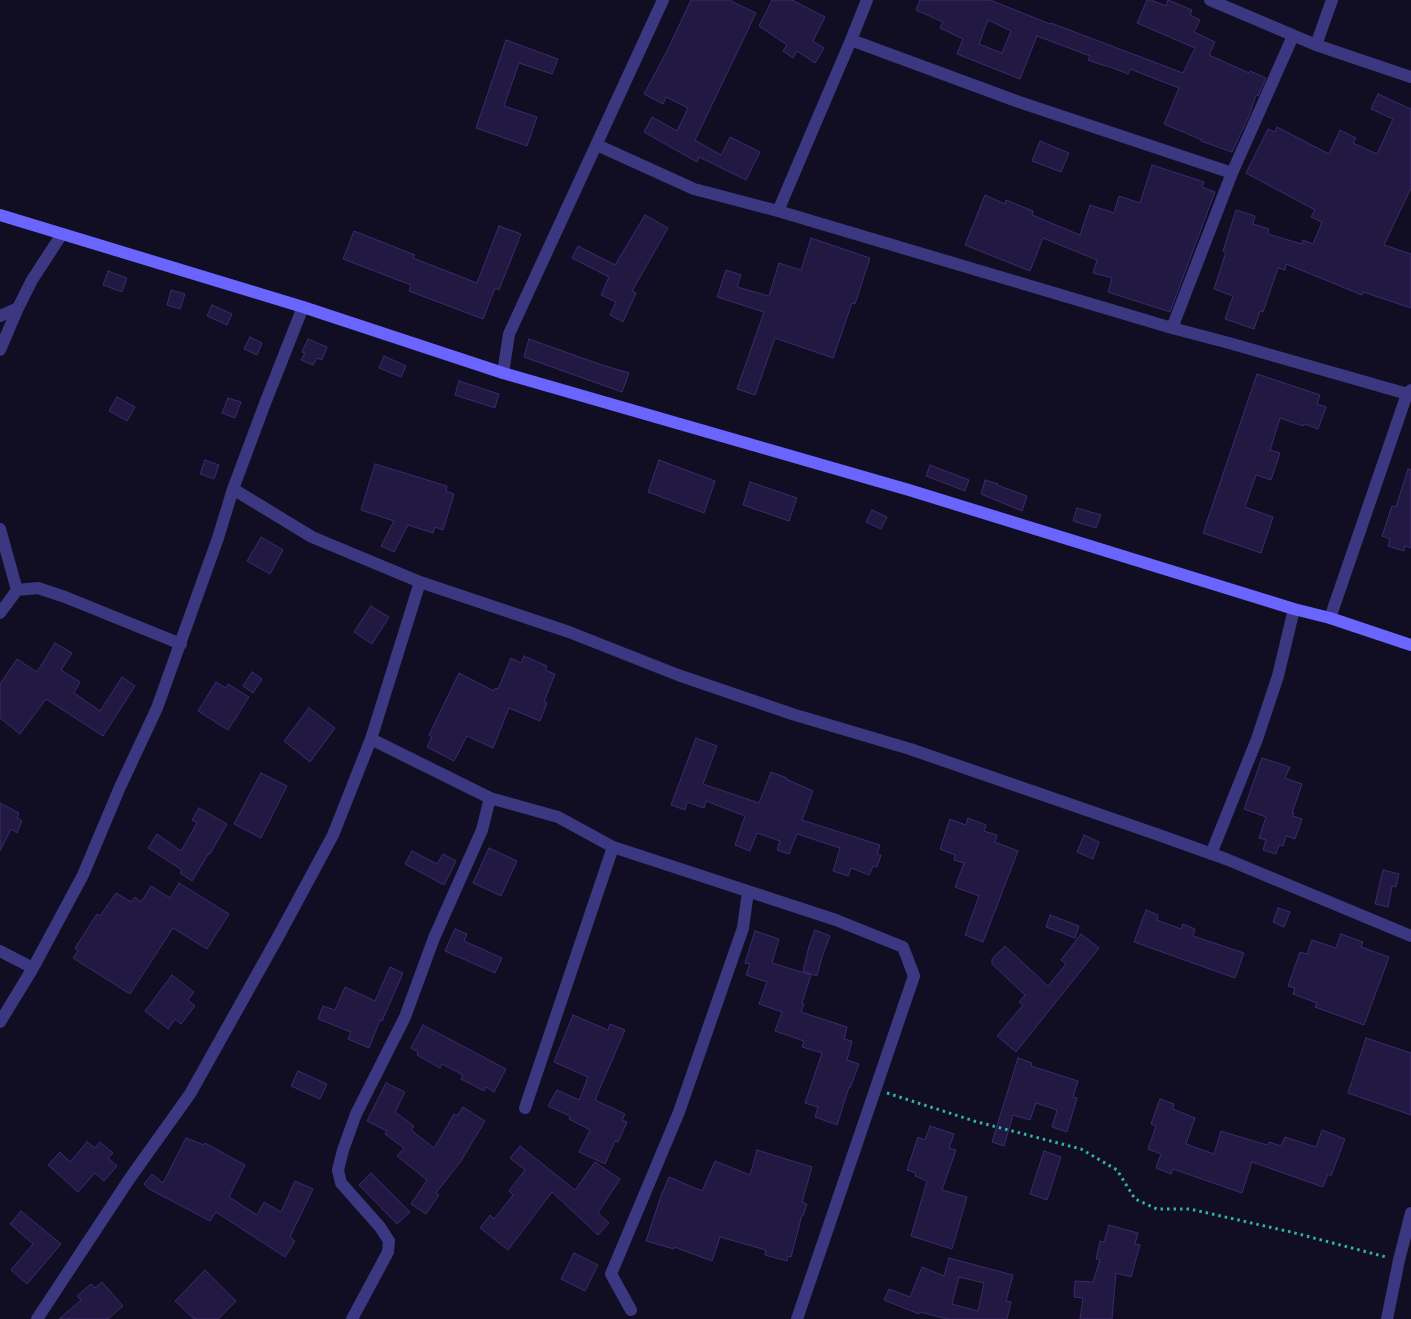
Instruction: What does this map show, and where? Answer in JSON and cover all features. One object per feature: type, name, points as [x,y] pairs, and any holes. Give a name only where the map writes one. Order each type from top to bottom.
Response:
[{"type":"main road","points":[[0,215],[304,307],[503,373],[909,490],[1294,609],[1330,618],[1411,645]]},
{"type":"street","points":[[503,373],[509,334],[663,0]]},
{"type":"street","points":[[778,210],[867,0]]},
{"type":"street","points":[[1210,0],[1316,45],[1411,78]]},
{"type":"street","points":[[1316,45],[1332,0]]},
{"type":"street","points":[[1172,328],[1232,173],[1293,36]]},
{"type":"street","points":[[851,40],[1019,102],[1232,173]]},
{"type":"street","points":[[596,145],[694,189],[778,210],[1172,328],[1410,393],[1330,618]]},
{"type":"street","points":[[0,350],[32,280],[62,234]]},
{"type":"street","points":[[0,1022],[33,968],[83,876],[120,787],[157,708],[218,538],[232,489],[304,307]]},
{"type":"street","points":[[0,316],[18,308]]},
{"type":"street","points":[[232,489],[312,537],[420,582],[568,632],[678,675],[773,708],[910,749],[1211,854],[1411,936]]},
{"type":"street","points":[[0,529],[17,590]]},
{"type":"street","points":[[37,1319],[130,1178],[190,1094],[274,945],[333,835],[371,739],[420,582]]},
{"type":"street","points":[[0,613],[17,590],[38,588],[181,644]]},
{"type":"street","points":[[1211,854],[1260,730],[1278,676],[1294,609]]},
{"type":"street","points":[[371,739],[490,798],[558,817],[613,847],[836,920],[903,948],[914,976],[797,1319]]},
{"type":"street","points":[[352,1319],[388,1252],[389,1240],[341,1182],[338,1170],[343,1150],[356,1114],[406,1017],[434,938],[482,830],[490,798]]},
{"type":"street","points":[[525,1108],[613,847]]},
{"type":"street","points":[[631,1310],[611,1274],[679,1112],[743,928],[748,892]]},
{"type":"street","points":[[0,951],[33,968]]},
{"type":"street","points":[[1387,1319],[1411,1212]]},
{"type":"path","points":[[875,1089],[974,1120],[1081,1149],[1117,1170],[1135,1199],[1157,1209],[1190,1209],[1291,1232],[1399,1260]]},
{"type":"building","points":[[691,0],[729,0],[756,13],[695,140],[721,155],[730,137],[760,152],[746,180],[699,157],[697,162],[644,132],[652,117],[677,131],[688,108],[666,97],[663,104],[644,94]]},
{"type":"building","points":[[772,0],[792,0],[825,17],[813,41],[824,48],[815,63],[797,51],[793,58],[783,51],[787,45],[759,26]]},
{"type":"building","points":[[920,0],[990,0],[1183,73],[1195,48],[1137,23],[1147,0],[1166,6],[1168,0],[1192,10],[1190,15],[1200,20],[1194,32],[1215,42],[1209,55],[1249,73],[1250,71],[1266,78],[1258,96],[1256,95],[1249,116],[1232,152],[1201,141],[1164,124],[1179,88],[1130,69],[1128,74],[1088,60],[1090,56],[1037,36],[1020,79],[957,54],[963,39],[940,28],[943,22],[916,10]],"holes":[[[988,20],[1011,31],[1002,53],[979,44]]]},
{"type":"building","points":[[506,40],[558,59],[552,74],[519,63],[504,106],[537,117],[527,146],[476,128]]},
{"type":"building","points":[[1378,94],[1411,109],[1411,188],[1384,245],[1411,254],[1411,308],[1363,292],[1362,295],[1286,264],[1285,270],[1278,268],[1263,312],[1260,311],[1254,329],[1225,319],[1233,296],[1214,289],[1226,252],[1223,251],[1236,210],[1255,216],[1253,224],[1269,229],[1268,234],[1302,244],[1303,240],[1313,244],[1322,222],[1311,217],[1315,210],[1246,173],[1268,129],[1275,132],[1277,127],[1329,154],[1340,130],[1356,138],[1353,143],[1377,154],[1393,119],[1371,109]]},
{"type":"building","points":[[1040,141],[1069,153],[1061,172],[1032,161]]},
{"type":"building","points":[[1152,165],[1204,182],[1202,187],[1215,192],[1170,312],[1108,292],[1112,278],[1093,273],[1097,260],[1043,238],[1030,271],[965,245],[985,195],[1005,204],[1006,200],[1033,211],[1032,215],[1080,235],[1090,205],[1114,213],[1119,196],[1140,203]]},
{"type":"building","points":[[645,215],[668,228],[632,291],[636,293],[623,322],[610,315],[616,302],[601,295],[609,277],[572,258],[578,246],[615,265]]},
{"type":"building","points":[[499,226],[521,234],[499,290],[495,288],[483,319],[409,291],[411,285],[343,259],[354,231],[415,255],[413,258],[477,283]]},
{"type":"building","points":[[811,238],[870,258],[855,304],[852,303],[833,358],[775,338],[755,395],[737,389],[764,312],[717,297],[726,270],[741,275],[737,287],[769,296],[779,263],[801,270]]},
{"type":"building","points":[[108,271],[127,278],[122,292],[103,285]]},
{"type":"building","points":[[171,290],[185,294],[180,309],[167,305]]},
{"type":"building","points":[[212,305],[232,314],[227,325],[207,316]]},
{"type":"building","points":[[250,337],[262,343],[257,355],[244,349]]},
{"type":"building","points":[[308,339],[327,347],[322,360],[317,358],[313,365],[301,360],[305,353],[302,352]]},
{"type":"building","points":[[529,339],[629,373],[622,392],[524,357]]},
{"type":"building","points":[[384,356],[406,366],[401,377],[379,368]]},
{"type":"building","points":[[1257,374],[1320,395],[1317,404],[1326,407],[1318,429],[1280,418],[1270,450],[1280,453],[1271,480],[1256,475],[1245,507],[1273,517],[1261,553],[1203,533]]},
{"type":"building","points":[[459,381],[499,394],[495,408],[455,395]]},
{"type":"building","points":[[117,397],[135,407],[127,421],[109,411]]},
{"type":"building","points":[[228,398],[241,402],[235,418],[222,413]]},
{"type":"building","points":[[205,460],[219,465],[214,479],[200,474]]},
{"type":"building","points":[[659,460],[715,481],[704,513],[648,492]]},
{"type":"building","points":[[375,464],[447,486],[446,491],[454,494],[443,530],[435,527],[433,533],[408,525],[394,552],[381,546],[394,521],[361,510]]},
{"type":"building","points":[[930,465],[969,480],[965,491],[926,476]]},
{"type":"building","points":[[1408,469],[1411,470],[1411,548],[1405,546],[1404,551],[1388,546],[1390,539],[1382,536],[1392,506],[1396,507]]},
{"type":"building","points":[[985,480],[1027,496],[1022,511],[981,494]]},
{"type":"building","points":[[750,482],[797,498],[789,521],[743,505]]},
{"type":"building","points":[[1077,508],[1101,515],[1096,528],[1073,521]]},
{"type":"building","points":[[872,510],[887,517],[881,529],[866,522]]},
{"type":"building","points":[[261,537],[283,550],[270,574],[247,561]]},
{"type":"building","points":[[371,606],[389,617],[372,644],[354,632]]},
{"type":"building","points":[[55,643],[72,653],[61,670],[80,682],[74,693],[100,711],[122,677],[135,686],[103,736],[46,699],[20,734],[0,718],[0,684],[17,659],[37,672]]},
{"type":"building","points":[[524,656],[547,666],[545,670],[555,674],[544,702],[547,703],[540,721],[509,708],[493,748],[467,736],[454,761],[427,747],[432,737],[429,735],[459,673],[494,691],[495,688],[498,689],[511,658],[521,663]]},
{"type":"building","points":[[252,672],[262,679],[253,693],[243,686]]},
{"type":"building","points":[[216,682],[226,688],[228,684],[249,697],[228,730],[198,711]]},
{"type":"building","points":[[309,708],[335,728],[310,762],[284,741]]},
{"type":"building","points":[[696,738],[717,746],[703,784],[759,803],[771,772],[787,778],[813,791],[802,820],[880,845],[877,854],[881,855],[877,867],[873,866],[869,875],[851,868],[848,876],[833,871],[840,848],[797,834],[789,854],[777,850],[780,841],[757,833],[750,851],[735,845],[745,816],[706,801],[704,808],[687,802],[685,810],[671,805]]},
{"type":"building","points":[[1262,758],[1290,767],[1285,778],[1302,784],[1292,813],[1294,813],[1293,816],[1302,819],[1295,839],[1286,836],[1283,846],[1279,845],[1276,854],[1263,850],[1266,840],[1259,838],[1266,817],[1244,809]]},
{"type":"building","points":[[261,773],[287,786],[261,838],[234,824]]},
{"type":"building","points":[[0,803],[19,813],[17,818],[22,821],[17,833],[11,829],[0,851]]},
{"type":"building","points":[[199,808],[227,824],[192,881],[180,873],[182,870],[148,848],[157,834],[181,851],[197,823],[192,820]]},
{"type":"building","points":[[968,818],[986,825],[984,831],[997,835],[995,842],[1018,851],[983,942],[965,935],[979,896],[955,887],[964,863],[954,860],[955,855],[940,849],[950,819],[966,825]]},
{"type":"building","points":[[1084,835],[1099,842],[1093,859],[1077,852]]},
{"type":"building","points":[[489,848],[517,861],[501,896],[473,883]]},
{"type":"building","points":[[412,851],[437,864],[443,854],[456,861],[444,885],[405,864]]},
{"type":"building","points":[[1383,870],[1399,874],[1396,887],[1392,886],[1388,907],[1375,904]]},
{"type":"building","points":[[179,883],[229,914],[207,949],[173,928],[130,994],[73,958],[78,950],[75,948],[97,914],[100,916],[116,893],[131,902],[135,897],[141,902],[151,886],[170,898]]},
{"type":"building","points":[[1278,908],[1290,912],[1284,927],[1273,922]]},
{"type":"building","points":[[1146,910],[1158,915],[1157,920],[1181,929],[1183,924],[1195,929],[1193,936],[1244,953],[1235,978],[1134,942]]},
{"type":"building","points":[[1050,915],[1079,926],[1075,938],[1046,927]]},
{"type":"building","points":[[455,929],[467,934],[464,941],[502,958],[495,973],[445,951]]},
{"type":"building","points":[[815,930],[830,936],[817,976],[803,971]]},
{"type":"building","points":[[755,931],[779,939],[772,963],[811,975],[801,1012],[847,1027],[844,1039],[852,1041],[847,1060],[859,1064],[849,1087],[837,1125],[815,1117],[818,1107],[805,1103],[822,1053],[802,1047],[804,1041],[775,1031],[782,1012],[759,1004],[767,982],[746,975],[750,964],[745,963]]},
{"type":"building","points":[[1081,934],[1099,948],[1016,1052],[997,1036],[1023,1005],[1019,1002],[1025,995],[992,964],[992,959],[1005,946],[1048,986],[1066,964],[1061,960]]},
{"type":"building","points":[[1341,934],[1363,942],[1361,947],[1389,957],[1364,1025],[1315,1007],[1317,1003],[1293,994],[1295,988],[1288,986],[1300,952],[1307,954],[1312,940],[1336,948]]},
{"type":"building","points":[[390,967],[403,973],[382,1021],[380,1020],[369,1048],[348,1039],[351,1032],[318,1019],[323,1006],[335,1010],[345,987],[375,1001]]},
{"type":"building","points":[[172,975],[194,992],[188,1000],[195,1006],[181,1024],[175,1019],[168,1029],[145,1011]]},
{"type":"building","points":[[573,1015],[608,1030],[610,1024],[625,1030],[595,1100],[625,1114],[622,1120],[627,1122],[618,1142],[615,1141],[605,1164],[579,1152],[590,1130],[569,1119],[570,1116],[548,1106],[557,1090],[579,1100],[588,1077],[554,1062]]},
{"type":"building","points":[[423,1025],[506,1069],[494,1092],[486,1087],[484,1091],[461,1079],[463,1075],[442,1064],[440,1068],[417,1055],[418,1052],[411,1048]]},
{"type":"building","points":[[1366,1038],[1411,1053],[1411,1115],[1348,1093]]},
{"type":"building","points":[[1018,1058],[1032,1063],[1031,1066],[1078,1081],[1073,1097],[1077,1098],[1067,1132],[1052,1127],[1057,1110],[1036,1103],[1030,1120],[1013,1115],[1004,1146],[992,1142]]},
{"type":"building","points":[[298,1071],[327,1084],[320,1099],[291,1086]]},
{"type":"building","points":[[386,1083],[405,1092],[395,1112],[414,1126],[411,1130],[434,1148],[454,1114],[457,1116],[463,1107],[485,1121],[461,1161],[436,1193],[439,1195],[426,1214],[411,1204],[427,1180],[397,1156],[404,1148],[385,1134],[387,1131],[367,1121]]},
{"type":"building","points":[[1160,1099],[1174,1104],[1173,1109],[1195,1118],[1186,1144],[1214,1154],[1221,1131],[1267,1145],[1269,1142],[1281,1146],[1285,1137],[1316,1147],[1322,1130],[1345,1139],[1331,1176],[1328,1174],[1323,1187],[1252,1162],[1242,1193],[1173,1169],[1171,1174],[1156,1168],[1161,1154],[1148,1149],[1156,1126],[1151,1124]]},
{"type":"building","points":[[930,1126],[954,1134],[949,1148],[956,1150],[942,1190],[967,1197],[952,1249],[911,1236],[927,1181],[915,1176],[916,1173],[907,1170],[918,1137],[925,1140]]},
{"type":"building","points":[[186,1138],[204,1145],[205,1143],[245,1165],[229,1197],[257,1215],[264,1202],[281,1212],[295,1181],[313,1189],[290,1237],[295,1241],[285,1257],[216,1212],[210,1221],[149,1189],[144,1184],[152,1174],[163,1183]]},
{"type":"building","points":[[87,1142],[95,1148],[100,1142],[113,1153],[108,1158],[117,1166],[104,1181],[95,1173],[78,1192],[48,1165],[60,1152],[70,1162]]},
{"type":"building","points":[[520,1146],[575,1190],[595,1162],[620,1179],[598,1213],[609,1223],[598,1235],[552,1192],[508,1250],[480,1228],[490,1215],[494,1219],[513,1195],[509,1191],[525,1170],[510,1158]]},
{"type":"building","points":[[757,1150],[812,1167],[802,1202],[807,1204],[802,1215],[791,1257],[788,1256],[787,1261],[765,1255],[766,1250],[720,1237],[712,1261],[674,1247],[674,1249],[646,1241],[669,1177],[702,1191],[715,1161],[750,1175]]},
{"type":"building","points":[[1044,1151],[1061,1157],[1047,1200],[1030,1194]]},
{"type":"building","points":[[371,1173],[410,1212],[397,1224],[359,1185]]},
{"type":"building","points":[[21,1211],[61,1244],[27,1284],[11,1270],[33,1244],[10,1224]]},
{"type":"building","points":[[1109,1225],[1138,1233],[1135,1244],[1140,1245],[1131,1277],[1116,1273],[1112,1319],[1080,1319],[1083,1298],[1074,1297],[1075,1281],[1093,1282],[1100,1260],[1096,1259],[1100,1241],[1104,1242]]},
{"type":"building","points":[[574,1253],[598,1265],[585,1291],[561,1279]]},
{"type":"building","points":[[949,1258],[1013,1275],[1006,1301],[1011,1302],[1007,1319],[947,1319],[920,1312],[919,1314],[884,1300],[889,1289],[910,1297],[922,1267],[944,1276]],"holes":[[[959,1277],[984,1283],[978,1311],[952,1304]]]},
{"type":"building","points":[[205,1270],[236,1301],[218,1319],[194,1319],[175,1301]]},
{"type":"building","points":[[102,1282],[123,1306],[108,1319],[59,1319],[81,1300],[77,1296],[91,1284],[95,1288]]}]
